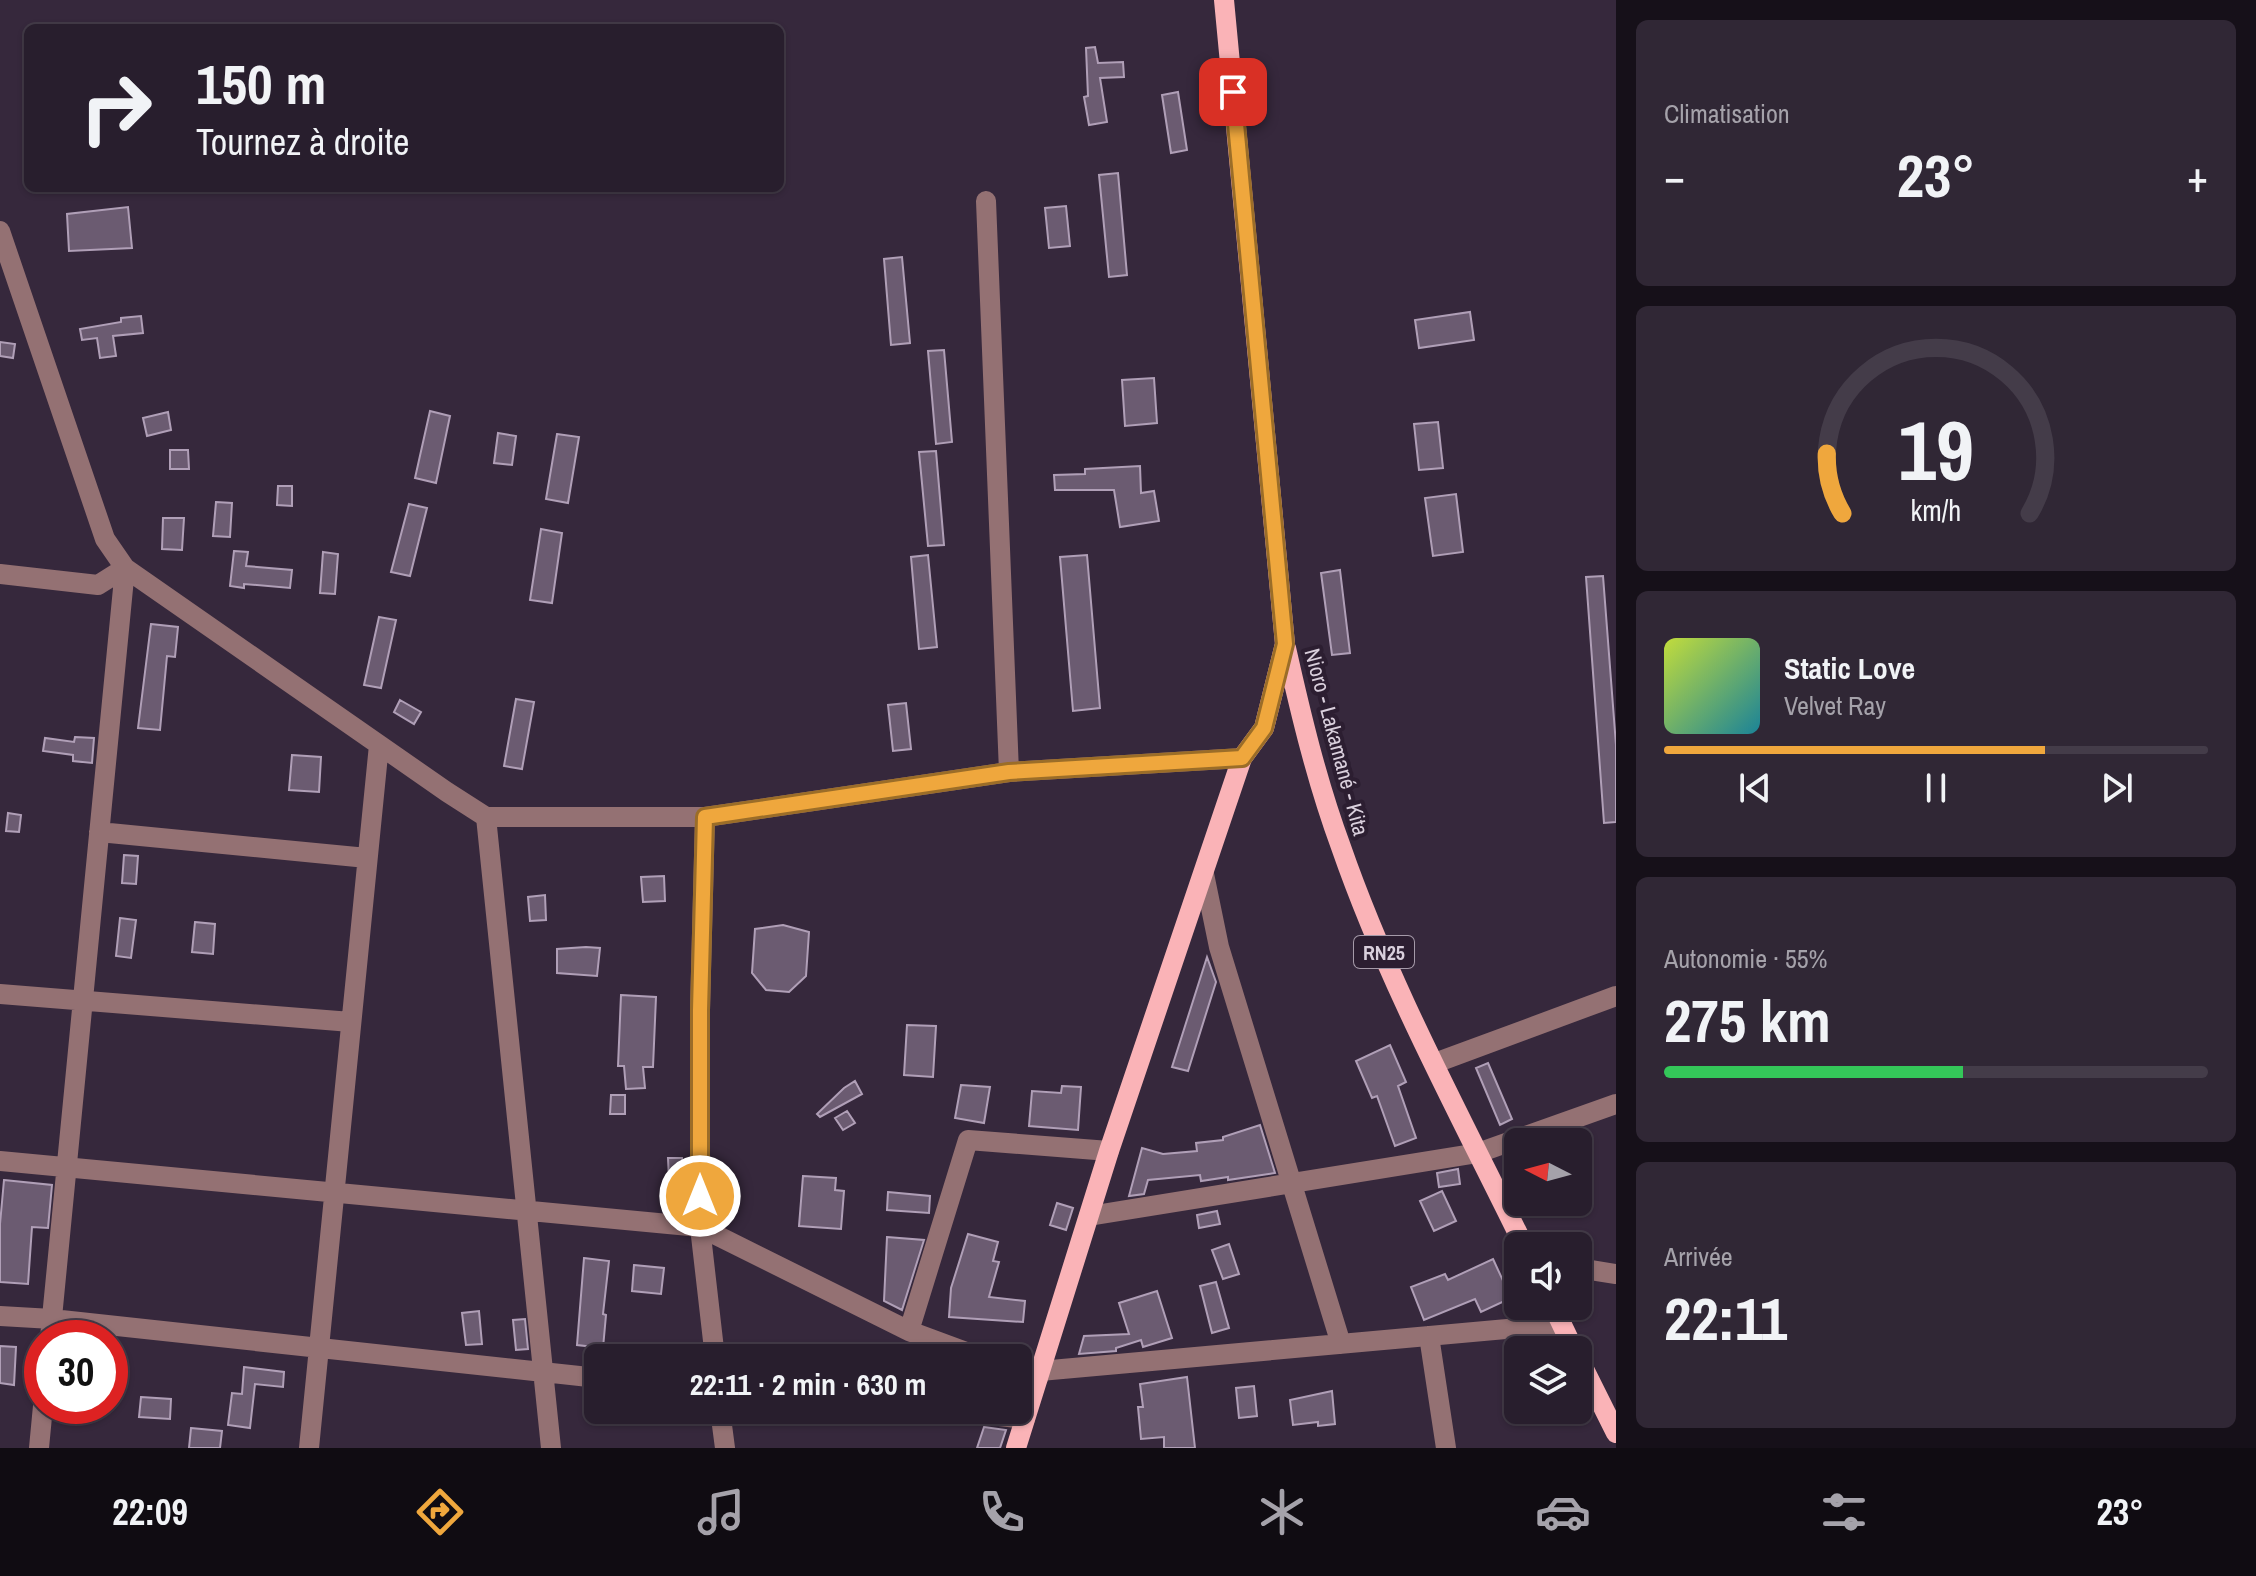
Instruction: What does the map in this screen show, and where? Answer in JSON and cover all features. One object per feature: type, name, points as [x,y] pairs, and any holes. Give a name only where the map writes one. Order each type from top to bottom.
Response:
[{"type":"main road","name":"RN25","points":[[1224,0],[1285,644]]},
{"type":"main road","points":[[1032,1373],[1089,1216],[1242,758],[1264,728],[1285,644]]},
{"type":"main road","name":"Nioro - Lakamané - Kita","points":[[1285,644],[1312,761],[1341,850],[1404,1000],[1517,1232]]},
{"type":"main road","points":[[1592,1385],[1616,1433]]},
{"type":"main road","points":[[1016,1448],[1023,1424]]},
{"type":"street","points":[[986,201],[1009,772]]},
{"type":"street","points":[[0,231],[105,539],[125,568],[486,817],[705,817],[1009,772],[1242,758]]},
{"type":"street","points":[[0,574],[98,585],[125,568]]},
{"type":"street","points":[[52,1320],[125,568]]},
{"type":"street","points":[[309,1448],[379,745]]},
{"type":"street","points":[[486,817],[551,1448]]},
{"type":"street","points":[[705,817],[700,1010],[700,1227],[713,1344]]},
{"type":"street","points":[[99,832],[367,858]]},
{"type":"street","points":[[1204,874],[1219,947],[1341,1344]]},
{"type":"street","points":[[0,994],[351,1022]]},
{"type":"street","points":[[1435,1063],[1616,996]]},
{"type":"street","points":[[1089,1216],[1478,1153],[1616,1104]]},
{"type":"street","points":[[909,1331],[968,1140],[1109,1151]]},
{"type":"street","points":[[0,1161],[700,1227],[909,1331],[944,1344]]},
{"type":"street","points":[[1592,1270],[1616,1274]]},
{"type":"street","points":[[0,1316],[24,1322]]},
{"type":"street","points":[[1032,1373],[1429,1336],[1527,1320]]},
{"type":"street","points":[[128,1334],[319,1348],[584,1376]]},
{"type":"street","points":[[1429,1336],[1446,1448]]},
{"type":"street","points":[[39,1448],[41,1424]]},
{"type":"street","points":[[722,1424],[725,1448]]},
{"type":"building","points":[[1095,47],[1098,63],[1123,62],[1124,77],[1100,78],[1107,122],[1089,125],[1084,97],[1088,96],[1086,48]]},
{"type":"building","points":[[1178,92],[1187,150],[1171,153],[1162,95]]},
{"type":"building","points":[[1118,173],[1127,275],[1109,277],[1099,175]]},
{"type":"building","points":[[1066,206],[1070,246],[1049,248],[1045,208]]},
{"type":"building","points":[[128,207],[132,248],[69,251],[67,214]]},
{"type":"building","points":[[902,257],[910,343],[891,345],[884,259]]},
{"type":"building","points":[[1470,312],[1474,340],[1419,348],[1415,320]]},
{"type":"building","points":[[141,316],[143,333],[113,336],[116,356],[100,358],[97,338],[82,340],[80,329]]},
{"type":"building","points":[[0,342],[15,344],[13,358],[0,356]]},
{"type":"building","points":[[944,350],[952,442],[936,444],[928,351]]},
{"type":"building","points":[[1154,378],[1157,423],[1125,426],[1122,380]]},
{"type":"building","points":[[430,411],[450,416],[436,483],[415,478]]},
{"type":"building","points":[[168,412],[171,430],[147,436],[143,418]]},
{"type":"building","points":[[1438,422],[1443,468],[1419,470],[1414,424]]},
{"type":"building","points":[[498,433],[516,436],[512,465],[494,463]]},
{"type":"building","points":[[557,434],[579,437],[568,503],[546,499]]},
{"type":"building","points":[[170,450],[188,450],[189,469],[170,469]]},
{"type":"building","points":[[936,451],[944,545],[928,546],[919,452]]},
{"type":"building","points":[[1140,466],[1141,493],[1154,491],[1159,521],[1120,527],[1114,490],[1055,490],[1054,475],[1085,474],[1085,469]]},
{"type":"building","points":[[278,486],[292,486],[292,506],[277,505]]},
{"type":"building","points":[[1456,494],[1463,552],[1433,556],[1425,498]]},
{"type":"building","points":[[216,502],[232,503],[230,537],[213,536]]},
{"type":"building","points":[[409,504],[427,508],[410,576],[391,572]]},
{"type":"building","points":[[163,518],[184,518],[182,550],[162,549]]},
{"type":"building","points":[[541,529],[562,533],[552,603],[530,600]]},
{"type":"building","points":[[234,551],[248,552],[246,566],[292,570],[290,588],[244,584],[244,588],[230,586]]},
{"type":"building","points":[[323,552],[338,554],[335,594],[320,593]]},
{"type":"building","points":[[928,555],[937,647],[919,649],[911,557]]},
{"type":"building","points":[[1087,555],[1100,708],[1073,711],[1060,557]]},
{"type":"building","points":[[1340,570],[1350,653],[1332,655],[1321,573]]},
{"type":"building","points":[[1603,576],[1616,745],[1616,822],[1604,823],[1586,577]]},
{"type":"building","points":[[379,617],[396,620],[381,688],[364,685]]},
{"type":"building","points":[[151,624],[178,627],[175,657],[167,656],[160,730],[138,728]]},
{"type":"building","points":[[516,699],[534,702],[522,769],[504,766]]},
{"type":"building","points":[[400,700],[421,712],[414,724],[394,712]]},
{"type":"building","points":[[906,703],[911,749],[893,751],[888,705]]},
{"type":"building","points":[[75,737],[94,738],[92,763],[73,761],[73,755],[43,751],[45,738],[74,742]]},
{"type":"building","points":[[292,755],[321,757],[319,792],[289,790]]},
{"type":"building","points":[[8,813],[21,815],[19,832],[6,831]]},
{"type":"building","points":[[124,855],[138,856],[136,884],[122,883]]},
{"type":"building","points":[[664,876],[665,901],[643,902],[641,877]]},
{"type":"building","points":[[545,895],[546,920],[530,921],[528,897]]},
{"type":"building","points":[[120,918],[136,920],[131,958],[116,956]]},
{"type":"building","points":[[195,922],[215,924],[213,954],[192,952]]},
{"type":"building","points":[[783,925],[809,932],[806,976],[789,992],[766,990],[752,973],[755,929]]},
{"type":"building","points":[[600,948],[597,976],[557,973],[557,949]]},
{"type":"building","points":[[1207,957],[1216,982],[1188,1071],[1172,1067]]},
{"type":"building","points":[[621,995],[656,997],[653,1067],[643,1067],[645,1088],[626,1089],[624,1066],[618,1066]]},
{"type":"building","points":[[907,1025],[936,1026],[933,1077],[904,1075]]},
{"type":"building","points":[[1390,1045],[1406,1082],[1398,1086],[1416,1138],[1395,1146],[1377,1096],[1372,1098],[1356,1061]]},
{"type":"building","points":[[1488,1063],[1512,1119],[1500,1125],[1476,1068]]},
{"type":"building","points":[[855,1081],[862,1094],[820,1117],[817,1114],[844,1088]]},
{"type":"building","points":[[961,1085],[990,1087],[984,1123],[955,1118]]},
{"type":"building","points":[[1062,1086],[1081,1087],[1078,1130],[1029,1126],[1032,1091],[1061,1093]]},
{"type":"building","points":[[611,1095],[625,1095],[625,1114],[610,1114]]},
{"type":"building","points":[[847,1111],[855,1123],[843,1130],[835,1118]]},
{"type":"building","points":[[1260,1125],[1275,1173],[1228,1180],[1228,1177],[1201,1181],[1200,1175],[1148,1180],[1144,1194],[1129,1196],[1142,1148],[1163,1154],[1197,1151],[1196,1143],[1223,1140],[1223,1137]]},
{"type":"building","points":[[668,1158],[682,1158],[683,1180],[669,1180]]},
{"type":"building","points":[[1458,1169],[1460,1184],[1439,1187],[1437,1173]]},
{"type":"building","points":[[803,1176],[836,1178],[835,1190],[844,1191],[841,1229],[799,1226]]},
{"type":"building","points":[[4,1180],[52,1185],[48,1228],[32,1227],[28,1284],[0,1282]]},
{"type":"building","points":[[1442,1191],[1456,1221],[1434,1231],[1420,1201]]},
{"type":"building","points":[[888,1192],[930,1196],[929,1213],[887,1210]]},
{"type":"building","points":[[1057,1203],[1073,1208],[1066,1230],[1050,1225]]},
{"type":"building","points":[[1217,1211],[1220,1224],[1199,1228],[1197,1215]]},
{"type":"building","points":[[968,1234],[998,1242],[993,1261],[999,1262],[989,1297],[1025,1301],[1023,1322],[949,1317],[951,1288]]},
{"type":"building","points":[[887,1237],[924,1240],[902,1310],[884,1301]]},
{"type":"building","points":[[1229,1244],[1239,1274],[1223,1279],[1212,1250]]},
{"type":"building","points":[[584,1258],[609,1261],[603,1344],[577,1345]]},
{"type":"building","points":[[1493,1259],[1504,1283],[1504,1301],[1481,1312],[1475,1299],[1424,1320],[1411,1287],[1445,1274],[1448,1280]]},
{"type":"building","points":[[634,1265],[664,1268],[661,1294],[632,1291]]},
{"type":"building","points":[[1216,1282],[1229,1328],[1212,1333],[1200,1286]]},
{"type":"building","points":[[1157,1291],[1172,1338],[1143,1347],[1141,1340],[1116,1348],[1116,1351],[1079,1354],[1084,1336],[1129,1334],[1119,1303]]},
{"type":"building","points":[[479,1311],[482,1344],[466,1345],[462,1313]]},
{"type":"building","points":[[525,1319],[528,1349],[516,1350],[513,1320]]},
{"type":"building","points":[[0,1346],[16,1347],[14,1385],[0,1383]]},
{"type":"building","points":[[244,1367],[284,1372],[283,1387],[255,1384],[250,1428],[228,1425],[232,1393],[242,1394]]},
{"type":"building","points":[[1187,1377],[1195,1448],[1164,1448],[1164,1437],[1141,1439],[1138,1407],[1143,1407],[1140,1384]]},
{"type":"building","points":[[1254,1386],[1257,1416],[1239,1418],[1236,1388]]},
{"type":"building","points":[[1332,1391],[1335,1424],[1318,1426],[1318,1422],[1293,1425],[1290,1400]]},
{"type":"building","points":[[141,1397],[171,1399],[170,1419],[139,1417]]},
{"type":"building","points":[[984,1427],[1006,1430],[1000,1448],[977,1448]]},
{"type":"building","points":[[191,1428],[222,1431],[220,1448],[189,1448]]},
{"type":"route","points":[[700,1196],[700,1010],[705,817],[1009,772],[1242,758],[1264,728],[1285,644],[1233,92]]}]
